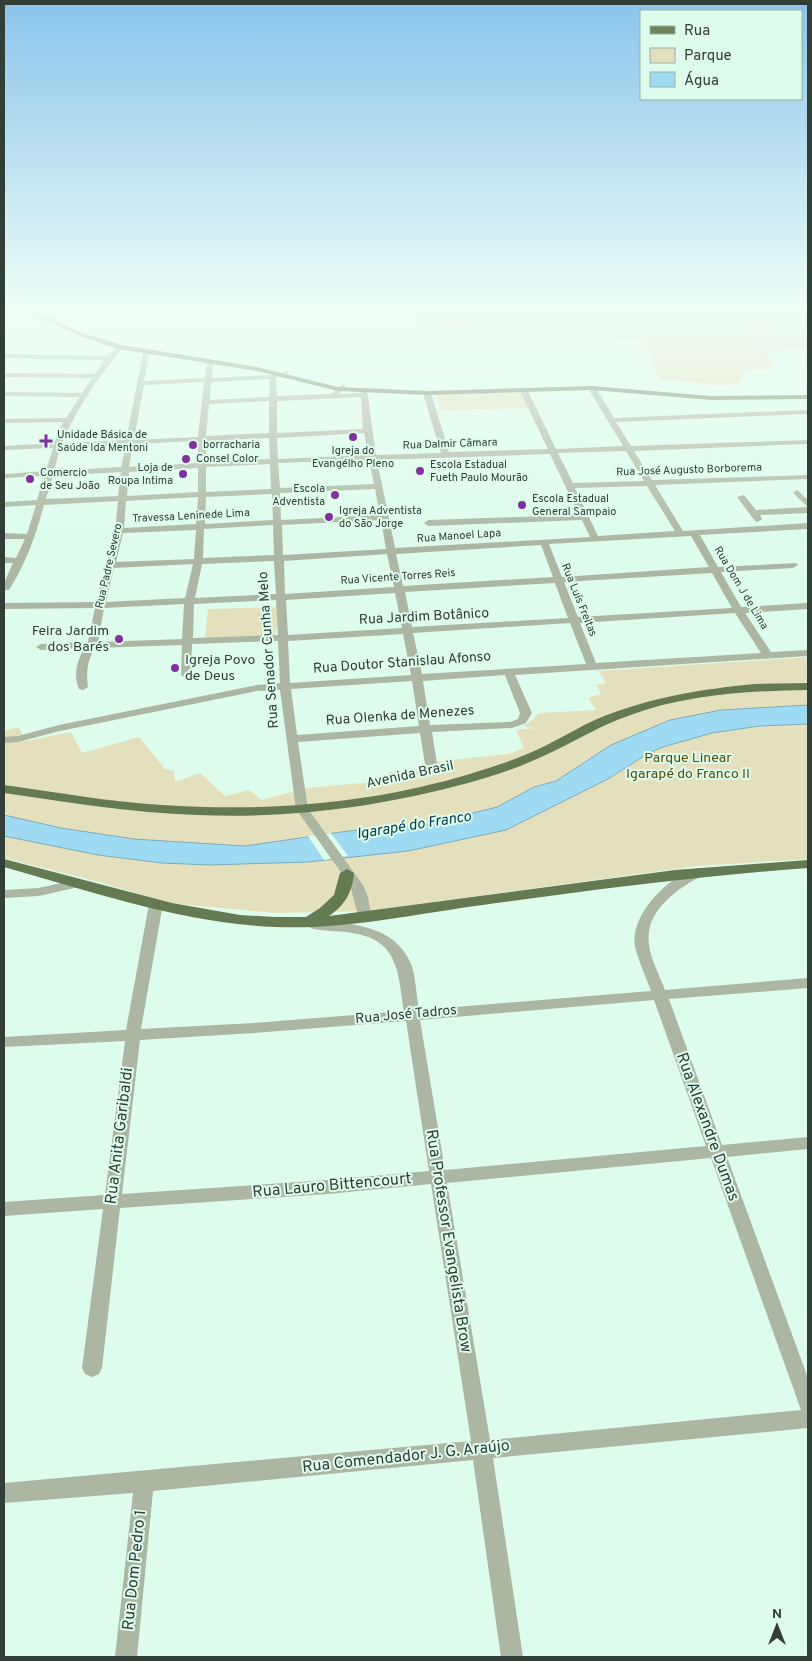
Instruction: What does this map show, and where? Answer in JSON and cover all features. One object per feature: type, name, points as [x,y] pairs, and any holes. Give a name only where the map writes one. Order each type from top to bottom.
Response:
[{"type":"highway","name":"Avenida Brasil","points":[[4,789],[160,809],[237,812],[302,809],[396,796],[496,770],[542,752],[601,722],[638,708],[671,699],[714,691],[754,687],[808,687]]},
{"type":"highway","points":[[4,863],[156,904],[236,920],[278,922],[364,916],[700,871],[808,864]]},
{"type":"highway","points":[[310,921],[341,899],[345,891],[345,871]]},
{"type":"main road","points":[[333,389],[363,393],[557,389]]},
{"type":"main road","points":[[338,390],[451,389]]},
{"type":"main road","points":[[598,389],[711,398],[808,395]]},
{"type":"main road","points":[[626,389],[708,395],[808,395]]},
{"type":"street","points":[[6,588],[31,537],[57,446],[68,420],[88,389]]},
{"type":"street","name":"Rua Padre Severo","points":[[83,687],[81,675],[86,654],[93,644],[100,605],[119,531],[125,469],[141,389]]},
{"type":"street","points":[[186,675],[189,601],[198,562],[202,494],[202,438],[206,389]]},
{"type":"street","name":"Rua Senador Cunha Melo","points":[[277,389],[274,399],[273,435],[280,558],[282,638],[291,739],[302,809],[359,891],[364,916]]},
{"type":"street","points":[[523,389],[595,538]]},
{"type":"street","points":[[592,389],[680,533]]},
{"type":"street","points":[[205,402],[274,399],[338,390]]},
{"type":"street","points":[[363,393],[367,431],[374,457],[384,517],[417,677],[431,764]]},
{"type":"street","points":[[427,393],[446,455]]},
{"type":"street","points":[[4,394],[84,395]]},
{"type":"street","points":[[611,420],[808,412]]},
{"type":"street","points":[[4,421],[68,420]]},
{"type":"street","points":[[4,448],[367,431]]},
{"type":"street","name":"Rua Dalmir Câmara","points":[[4,476],[374,457],[808,442]]},
{"type":"street","name":"Rua José Augusto Borborema","points":[[571,486],[808,477]]},
{"type":"street","points":[[4,504],[379,486]]},
{"type":"street","points":[[797,493],[808,505]]},
{"type":"street","points":[[741,498],[766,528]]},
{"type":"street","points":[[753,513],[808,510]]},
{"type":"street","name":"Travessa Leninede Lima","points":[[119,531],[384,517]]},
{"type":"street","points":[[428,523],[586,517]]},
{"type":"street","name":"Rua Manoel Lapa","points":[[111,565],[391,552],[808,526]]},
{"type":"street","name":"Rua Dom J de Lima","points":[[694,533],[738,610],[768,656]]},
{"type":"street","points":[[4,536],[31,537]]},
{"type":"street","name":"Rua Luís Freitas","points":[[544,542],[576,621],[592,667]]},
{"type":"street","points":[[4,560],[20,561]]},
{"type":"street","name":"Rua Vicente Torres Reis","points":[[4,606],[100,605],[281,597],[793,565]]},
{"type":"street","name":"Rua Jardim Botânico","points":[[41,647],[408,632],[808,606]]},
{"type":"street","name":"Rua Doutor Stanislau Afonso","points":[[4,740],[18,739],[59,728],[189,700],[285,685],[808,653]]},
{"type":"street","name":"Rua Olenka de Menezes","points":[[291,739],[426,728],[512,725],[522,721],[526,713],[509,672]]},
{"type":"street","name":"Rua Alexandre Dumas","points":[[700,871],[667,892],[657,902],[644,920],[641,933],[642,946],[808,1404]]},
{"type":"street","points":[[4,894],[39,892],[78,883]]},
{"type":"street","name":"Rua Anita Garibaldi","points":[[92,1368],[133,1034],[156,904]]},
{"type":"street","name":"Rua Professor Evangelista Brow","points":[[278,922],[346,927],[374,933],[384,938],[400,956],[404,965],[482,1450],[512,1657]]},
{"type":"street","name":"Rua José Tadros","points":[[4,1042],[254,1028],[808,983]]},
{"type":"street","name":"Rua Lauro Bittencourt","points":[[4,1209],[112,1200],[236,1194],[438,1178],[716,1150],[808,1143]]},
{"type":"street","name":"Rua Comendador J. G. Araújo","points":[[4,1493],[144,1482],[808,1419]]},
{"type":"street","name":"Rua Dom Pedro 1","points":[[126,1657],[144,1482]]},
{"type":"green space","points":[[521,390],[528,408],[442,410],[436,393]]},
{"type":"green space","points":[[281,607],[275,635],[205,638],[208,609]]},
{"type":"green space","name":"Parque Linear Igarapé do Franco II","points":[[808,657],[808,859],[697,866],[367,911],[275,913],[168,903],[103,883],[4,858],[4,731],[19,727],[25,741],[71,732],[82,753],[139,737],[165,769],[174,771],[175,782],[200,773],[225,796],[249,790],[262,800],[307,788],[385,781],[389,772],[434,768],[433,762],[508,754],[524,748],[516,730],[535,728],[522,726],[529,723],[539,713],[596,710],[588,698],[601,694],[596,685],[606,683],[598,671]]},
{"type":"water","name":"Igarapé do Franco","points":[[808,705],[808,724],[760,726],[712,733],[663,747],[647,754],[608,779],[506,830],[408,851],[308,862],[209,865],[162,863],[98,855],[4,836],[4,815],[61,828],[134,839],[245,846],[348,831],[425,825],[497,807],[534,787],[556,781],[611,745],[670,720],[721,710]]},
{"type":"pier","points":[[331,833],[348,856],[324,860],[308,836]]},
{"type":"place","name":"Igreja do Evangélho Pleno","points":[[353,437]]},
{"type":"place","name":"Unidade Básica de Saúde Ida Mentoni","points":[[46,441]]},
{"type":"place","name":"borracharia","points":[[193,445]]},
{"type":"place","name":"Consel Color","points":[[186,459]]},
{"type":"place","name":"Escola Estadual Fueth Paulo Mourão","points":[[420,471]]},
{"type":"place","name":"Loja de Roupa Intima","points":[[183,474]]},
{"type":"place","name":"Comercio de Seu João","points":[[30,479]]},
{"type":"place","name":"Escola Adventista","points":[[335,495]]},
{"type":"place","name":"Escola Estadual General Sampaio","points":[[522,505]]},
{"type":"place","name":"Igreja Adventista do São Jorge","points":[[329,517]]},
{"type":"place","name":"Feira Jardim dos Barés","points":[[119,639]]},
{"type":"place","name":"Igreja Povo de Deus","points":[[175,668]]}]
